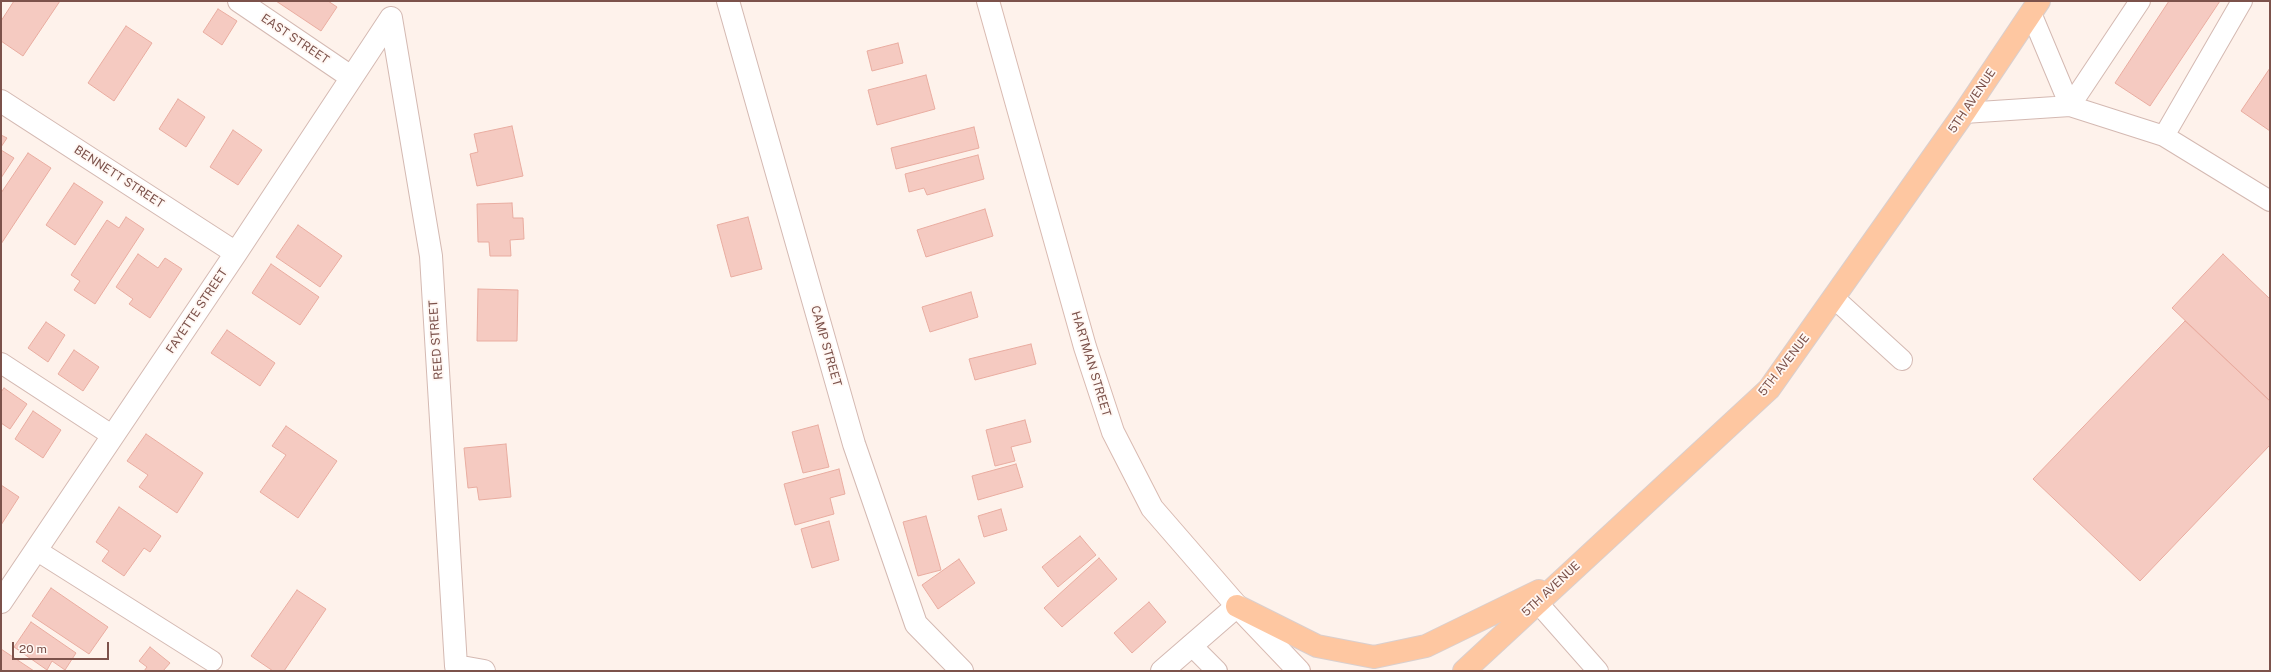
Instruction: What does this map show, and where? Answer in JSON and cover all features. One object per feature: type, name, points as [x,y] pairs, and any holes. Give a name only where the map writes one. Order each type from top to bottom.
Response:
[{"type":"main road","name":"5TH AVENUE","points":[[1464,671],[1560,580],[1769,389],[1964,113],[2035,7]]},
{"type":"main road","points":[[1237,606],[1317,646],[1374,657],[1426,646],[1560,580]]},
{"type":"street","name":"EAST STREET","points":[[239,1],[351,77]]},
{"type":"street","name":"CAMP STREET","points":[[728,1],[854,444],[916,624],[962,671]]},
{"type":"street","name":"HARTMAN STREET","points":[[988,1],[1084,347],[1113,432],[1152,508],[1237,606],[1299,671]]},
{"type":"street","name":"FAYETTE STREET","points":[[1,602],[236,253],[390,18]]},
{"type":"street","name":"REED STREET","points":[[390,18],[431,256],[454,668]]},
{"type":"street","name":"BENNETT STREET","points":[[1,101],[236,253]]},
{"type":"street","points":[[1162,671],[1237,606]]},
{"type":"street","points":[[454,668],[484,671]]},
{"type":"lane","points":[[2070,106],[2140,1]]},
{"type":"lane","points":[[2164,136],[2242,1]]},
{"type":"lane","points":[[2035,7],[2070,106]]},
{"type":"lane","points":[[1964,113],[2070,106],[2164,136],[2270,201]]},
{"type":"lane","points":[[1834,298],[1902,360]]},
{"type":"lane","points":[[1,363],[113,436]]},
{"type":"lane","points":[[36,550],[212,661]]},
{"type":"lane","points":[[1537,602],[1598,671]]},
{"type":"lane","points":[[1191,645],[1216,671]]},
{"type":"building","points":[[14,1],[60,1],[23,56],[1,41],[1,21]]},
{"type":"building","points":[[276,1],[328,1],[337,7],[321,31]]},
{"type":"building","points":[[2169,1],[2220,1],[2150,106],[2115,83]]},
{"type":"building","points":[[218,9],[237,21],[222,45],[203,32]]},
{"type":"building","points":[[126,26],[152,43],[114,101],[88,83]]},
{"type":"building","points":[[898,43],[903,63],[872,71],[867,51]]},
{"type":"building","points":[[2270,68],[2270,131],[2241,111]]},
{"type":"building","points":[[926,75],[935,109],[877,125],[868,90]]},
{"type":"building","points":[[178,99],[205,117],[186,147],[159,129]]},
{"type":"building","points":[[512,126],[523,176],[477,186],[470,154],[478,152],[474,134]]},
{"type":"building","points":[[974,127],[979,148],[896,169],[891,148]]},
{"type":"building","points":[[233,130],[262,150],[238,185],[210,167]]},
{"type":"building","points":[[1,135],[7,138],[1,147]]},
{"type":"building","points":[[1,150],[14,158],[1,178]]},
{"type":"building","points":[[28,153],[51,168],[1,244],[1,193]]},
{"type":"building","points":[[978,155],[984,179],[927,195],[924,188],[909,192],[905,174]]},
{"type":"building","points":[[74,183],[103,202],[75,245],[46,225]]},
{"type":"building","points":[[512,203],[513,218],[523,218],[524,239],[510,240],[511,256],[490,256],[489,242],[478,242],[477,204]]},
{"type":"building","points":[[985,209],[993,236],[926,257],[917,230]]},
{"type":"building","points":[[126,217],[144,229],[95,304],[74,290],[80,281],[71,275],[107,220],[119,228]]},
{"type":"building","points":[[748,217],[762,269],[731,277],[717,225]]},
{"type":"building","points":[[298,225],[342,256],[320,287],[276,257]]},
{"type":"building","points":[[138,254],[158,268],[165,258],[182,269],[150,318],[129,304],[133,299],[116,287]]},
{"type":"building","points":[[2223,254],[2270,299],[2270,401],[2172,308]]},
{"type":"building","points":[[271,264],[319,297],[300,325],[252,293]]},
{"type":"building","points":[[478,289],[518,290],[517,341],[477,341]]},
{"type":"building","points":[[971,292],[978,317],[930,332],[922,307]]},
{"type":"building","points":[[2185,321],[2270,401],[2270,445],[2140,581],[2033,479]]},
{"type":"building","points":[[46,322],[65,335],[48,362],[28,348]]},
{"type":"building","points":[[227,330],[275,363],[260,386],[211,353]]},
{"type":"building","points":[[1031,344],[1036,364],[975,380],[969,359]]},
{"type":"building","points":[[74,350],[99,367],[83,391],[58,374]]},
{"type":"building","points":[[4,388],[27,404],[10,429],[1,423],[1,392]]},
{"type":"building","points":[[33,411],[61,430],[43,458],[15,439]]},
{"type":"building","points":[[1025,420],[1031,442],[1011,447],[1015,461],[995,466],[986,430]]},
{"type":"building","points":[[818,425],[829,467],[803,473],[792,432]]},
{"type":"building","points":[[286,426],[337,461],[298,518],[260,492],[286,455],[272,446]]},
{"type":"building","points":[[146,434],[203,473],[177,513],[139,487],[148,475],[127,461]]},
{"type":"building","points":[[506,444],[511,497],[479,500],[477,487],[468,488],[464,448]]},
{"type":"building","points":[[1016,464],[1023,487],[978,500],[972,476]]},
{"type":"building","points":[[839,469],[845,494],[830,498],[834,514],[795,525],[784,484]]},
{"type":"building","points":[[1,485],[19,497],[1,525]]},
{"type":"building","points":[[119,507],[161,536],[150,552],[144,548],[124,576],[102,561],[109,551],[96,542]]},
{"type":"building","points":[[1001,509],[1007,530],[984,537],[978,516]]},
{"type":"building","points":[[926,516],[941,570],[918,576],[903,522]]},
{"type":"building","points":[[829,521],[839,560],[812,568],[801,529]]},
{"type":"building","points":[[1080,536],[1096,555],[1058,587],[1042,567]]},
{"type":"building","points":[[1099,558],[1117,579],[1062,627],[1044,608]]},
{"type":"building","points":[[959,559],[975,583],[938,609],[922,585]]},
{"type":"building","points":[[51,588],[108,627],[89,654],[32,616]]},
{"type":"building","points":[[297,590],[326,609],[284,671],[273,671],[251,656]]},
{"type":"building","points":[[1149,602],[1166,622],[1132,653],[1114,633]]},
{"type":"building","points":[[31,622],[76,653],[65,670],[52,661],[47,670],[14,647]]},
{"type":"building","points":[[150,647],[170,663],[163,671],[144,671],[147,667],[139,661]]},
{"type":"building","points":[[1,649],[34,671],[1,671]]}]
